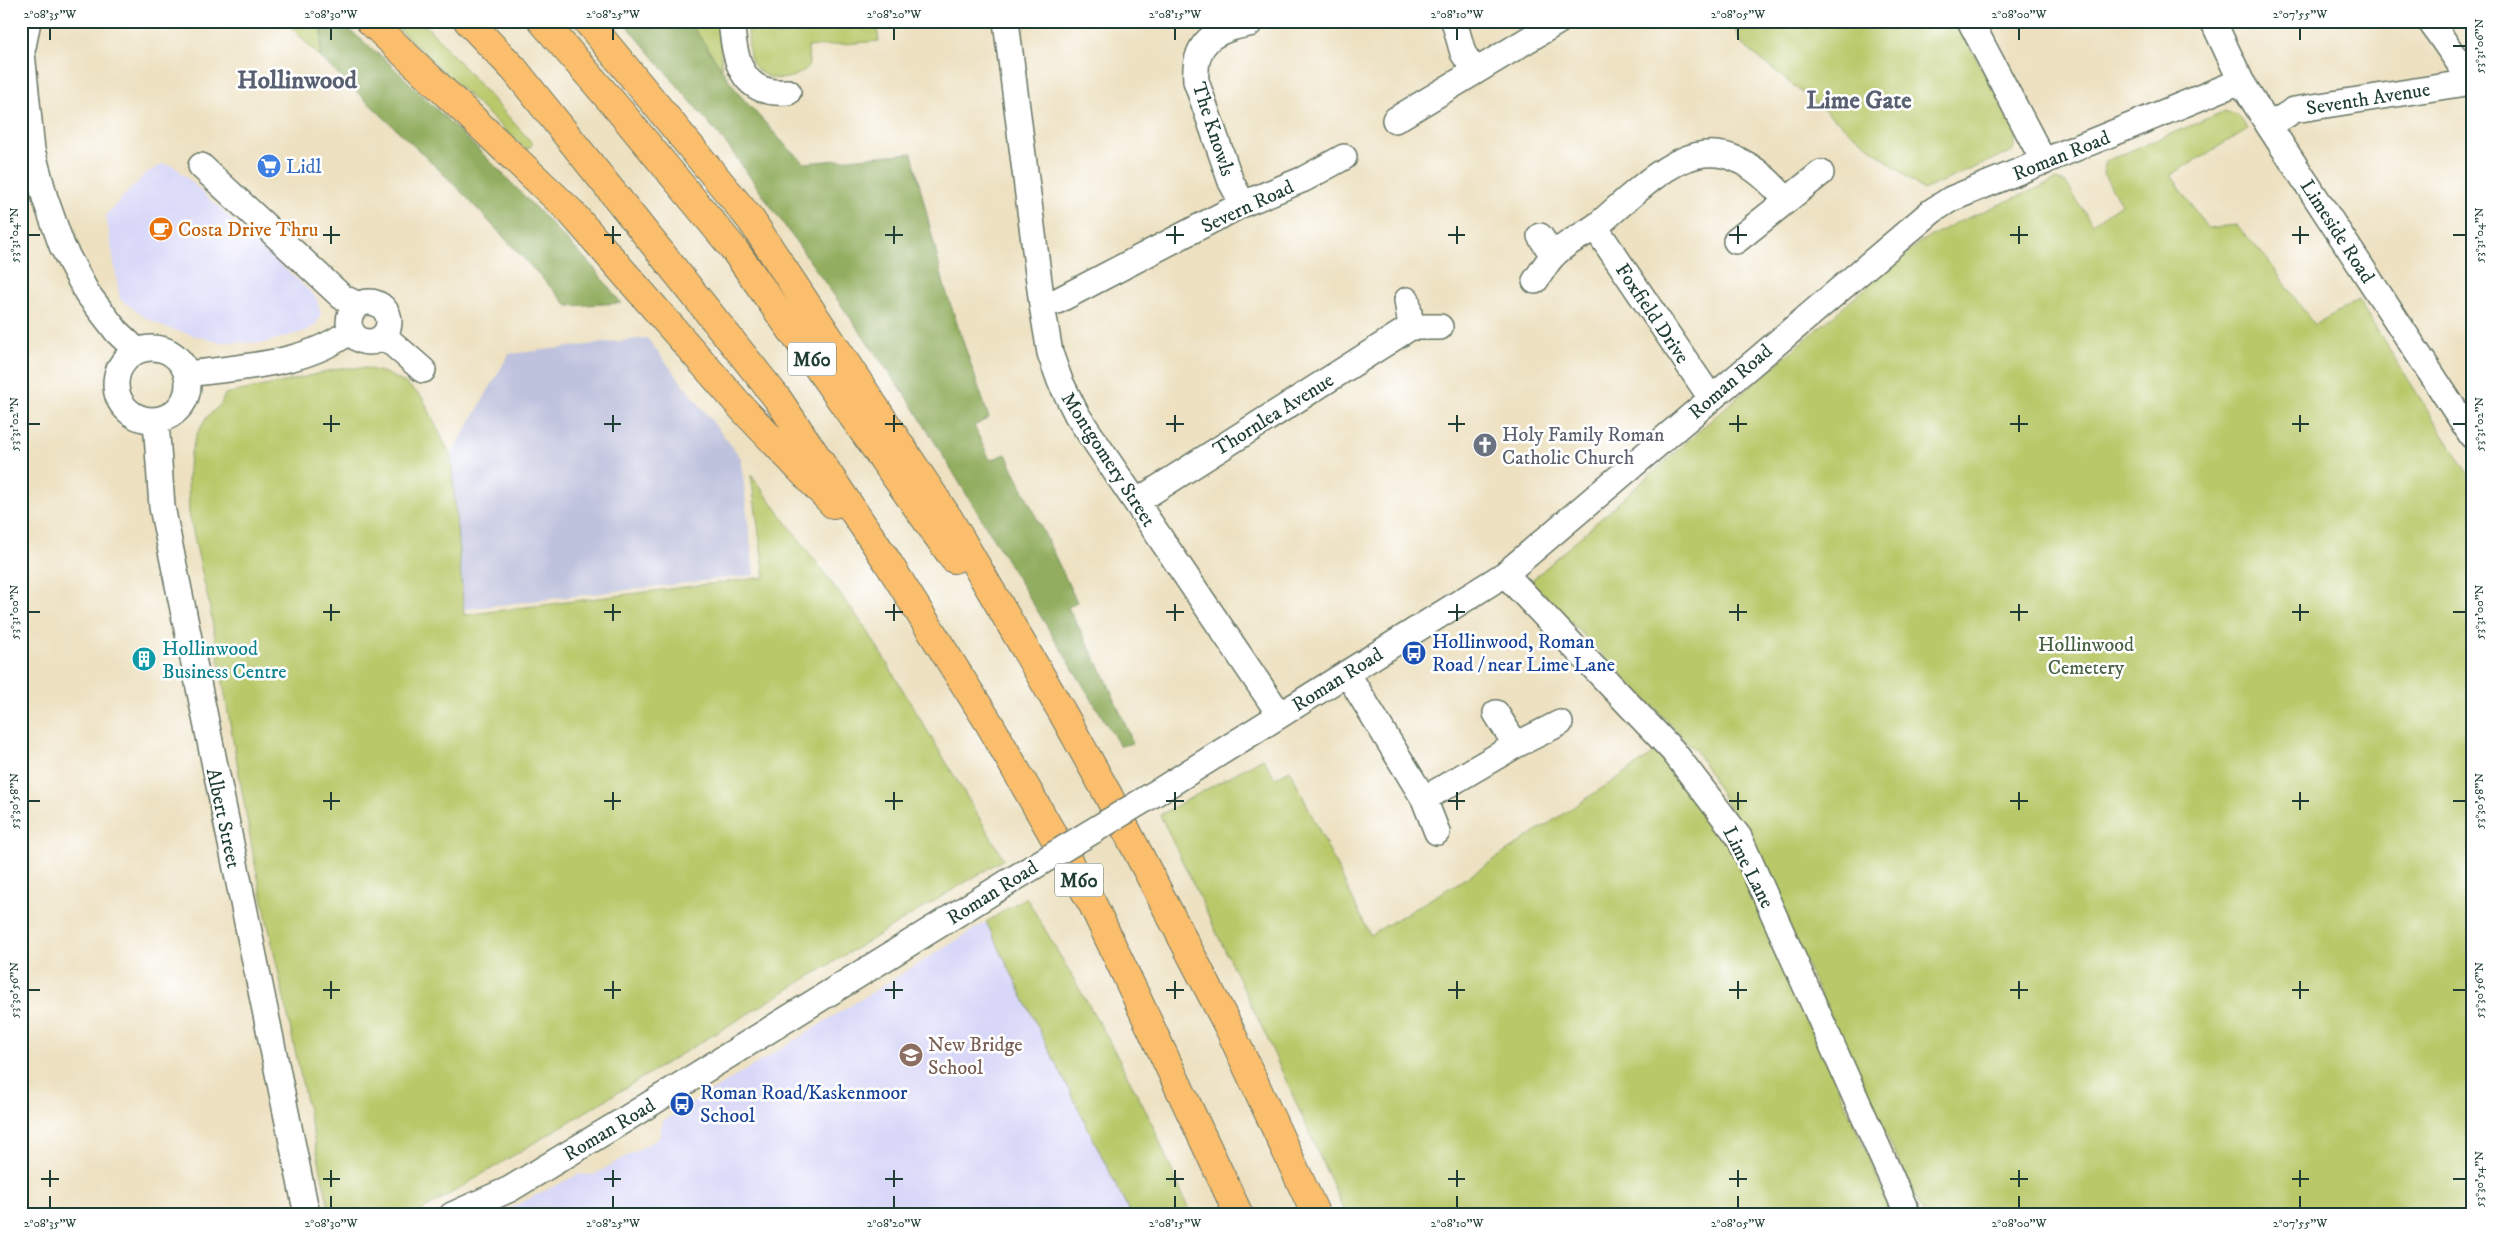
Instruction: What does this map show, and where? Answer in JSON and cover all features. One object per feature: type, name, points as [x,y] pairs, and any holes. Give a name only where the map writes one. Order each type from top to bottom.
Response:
[{"type":"highway","name":"M60","points":[[370,21],[570,211],[742,408],[888,561]]},
{"type":"highway","name":"M60","points":[[468,21],[514,69],[777,398],[888,561],[989,723],[1093,905],[1238,1215]]},
{"type":"highway","name":"M60","points":[[542,21],[619,110],[733,248],[1062,712]]},
{"type":"highway","name":"M60","points":[[586,21],[751,220],[949,519],[1062,712],[1229,1028],[1316,1215]]},
{"type":"street","points":[[28,21],[22,45],[32,150],[62,246],[87,293],[118,332],[137,351]]},
{"type":"street","points":[[731,21],[737,63],[745,77],[760,88],[776,93],[788,92]]},
{"type":"street","name":"Montgomery Street","points":[[1006,21],[1042,305],[1050,353],[1060,381],[1077,415],[1280,715]]},
{"type":"street","points":[[1454,21],[1463,53],[1475,71]]},
{"type":"street","points":[[1395,120],[1559,21]]},
{"type":"street","points":[[1970,21],[2044,162]]},
{"type":"street","name":"Limeside Road","points":[[2213,21],[2241,81],[2269,126],[2472,436]]},
{"type":"street","points":[[2430,21],[2472,82]]},
{"type":"street","name":"The Knowls","points":[[1243,204],[1230,182],[1196,81],[1195,64],[1206,40],[1227,28],[1249,24]]},
{"type":"street","name":"Roman Road","points":[[452,1215],[510,1188],[608,1130],[1159,791],[1505,574],[1932,210],[1951,199],[2241,81]]},
{"type":"street","name":"Seventh Avenue","points":[[2269,126],[2294,110],[2472,82]]},
{"type":"street","points":[[1535,281],[1546,245],[1596,226],[1662,170],[1680,160],[1700,154],[1740,160],[1770,181],[1786,200]]},
{"type":"street","name":"Severn Road","points":[[1042,305],[1057,301],[1243,204],[1304,179],[1344,157]]},
{"type":"street","points":[[201,166],[342,296],[358,305],[371,302],[383,307],[390,318],[390,324],[384,336],[376,342],[366,342],[357,338],[351,330],[350,317],[358,305]]},
{"type":"street","points":[[1736,242],[1821,172]]},
{"type":"street","name":"Foxfield Drive","points":[[1596,226],[1711,398]]},
{"type":"street","points":[[1407,300],[1411,327],[1440,327]]},
{"type":"street","name":"Thornlea Avenue","points":[[1136,502],[1411,327]]},
{"type":"street","points":[[187,374],[271,363],[295,357],[339,340],[351,330]]},
{"type":"street","points":[[384,336],[423,370]]},
{"type":"street","points":[[154,348],[171,353],[178,359],[187,374],[187,393],[183,402],[170,415],[156,420],[141,418],[131,413],[118,397],[116,387],[119,371],[128,357],[137,351],[154,348]]},
{"type":"street","name":"Albert Street","points":[[156,420],[162,507],[307,1215]]},
{"type":"street","name":"Lime Lane","points":[[1505,574],[1673,750],[1739,837],[1908,1215]]},
{"type":"street","points":[[1347,673],[1424,799],[1437,832]]},
{"type":"street","points":[[1496,713],[1516,745]]},
{"type":"street","points":[[1424,799],[1516,745],[1560,723]]},
{"type":"shaded area","points":[[163,164],[174,166],[316,297],[321,314],[316,325],[303,332],[263,343],[218,342],[164,327],[146,318],[120,299],[106,215],[145,174]]},
{"type":"shaded area","points":[[647,338],[741,458],[754,575],[464,609],[451,456],[509,354]]},
{"type":"shaded area","name":"New Bridge School","points":[[986,922],[1131,1215],[496,1215],[579,1174],[593,1175],[659,1138],[663,1121]]},
{"type":"green space","points":[[285,21],[323,21],[320,57]]},
{"type":"green space","points":[[323,21],[339,21],[388,62],[492,163],[594,268],[621,303],[568,306],[454,184],[320,57]]},
{"type":"green space","points":[[390,21],[422,21],[533,144],[526,150]]},
{"type":"green space","points":[[623,21],[689,21],[738,93],[788,148],[805,163],[912,153],[944,285],[989,418],[974,426],[990,460],[1006,454],[1077,602],[1068,607],[1106,679],[1133,743],[1120,746],[912,405],[728,146]]},
{"type":"green space","points":[[689,21],[719,21],[722,69]]},
{"type":"green space","points":[[851,21],[876,21],[879,41],[808,47],[809,66],[789,78],[781,79],[766,76],[752,61],[749,52],[748,26],[776,24],[778,35],[851,27]]},
{"type":"green space","points":[[1730,21],[1956,21],[2017,133],[2013,151],[1923,190],[1743,45]]},
{"type":"green space","name":"Hollinwood Cemetery","points":[[2225,111],[2239,116],[2248,129],[2171,175],[2207,228],[2237,225],[2268,260],[2314,325],[2358,300],[2472,480],[2472,1215],[1924,1215],[1744,833],[1697,752],[1531,581],[1720,412],[1920,242],[1956,223],[2056,180],[2066,183],[2092,224],[2121,204],[2103,173],[2106,161]]},
{"type":"green space","points":[[340,368],[365,368],[385,373],[405,383],[422,397],[451,456],[464,615],[765,577],[751,475],[867,630],[1004,859],[415,1215],[330,1213],[254,859],[209,604],[189,514],[188,479],[190,456],[196,436],[207,417],[221,404],[225,394]]},
{"type":"green space","points":[[1661,749],[1726,831],[1894,1215],[1346,1215],[1267,1038],[1160,815],[1263,758],[1275,778],[1290,770],[1370,935],[1471,875]]},
{"type":"green space","points":[[1026,897],[1105,1033],[1149,1117],[1191,1215],[1131,1215],[986,922]]},
{"type":"place","name":"Lidl","points":[[269,166]]},
{"type":"place","name":"Costa Drive Thru","points":[[161,229]]},
{"type":"place","name":"Holy Family Roman Catholic Church","points":[[1485,445]]},
{"type":"place","name":"Hollinwood, Roman Road / near Lime Lane","points":[[1414,653]]},
{"type":"place","name":"Hollinwood Business Centre","points":[[144,659]]},
{"type":"place","name":"New Bridge School","points":[[911,1055]]},
{"type":"place","name":"Roman Road/Kaskenmoor School","points":[[682,1104]]},
{"type":"district","name":"Hollinwood","points":[[297,79]]},
{"type":"district","name":"Lime Gate","points":[[1859,99]]}]
